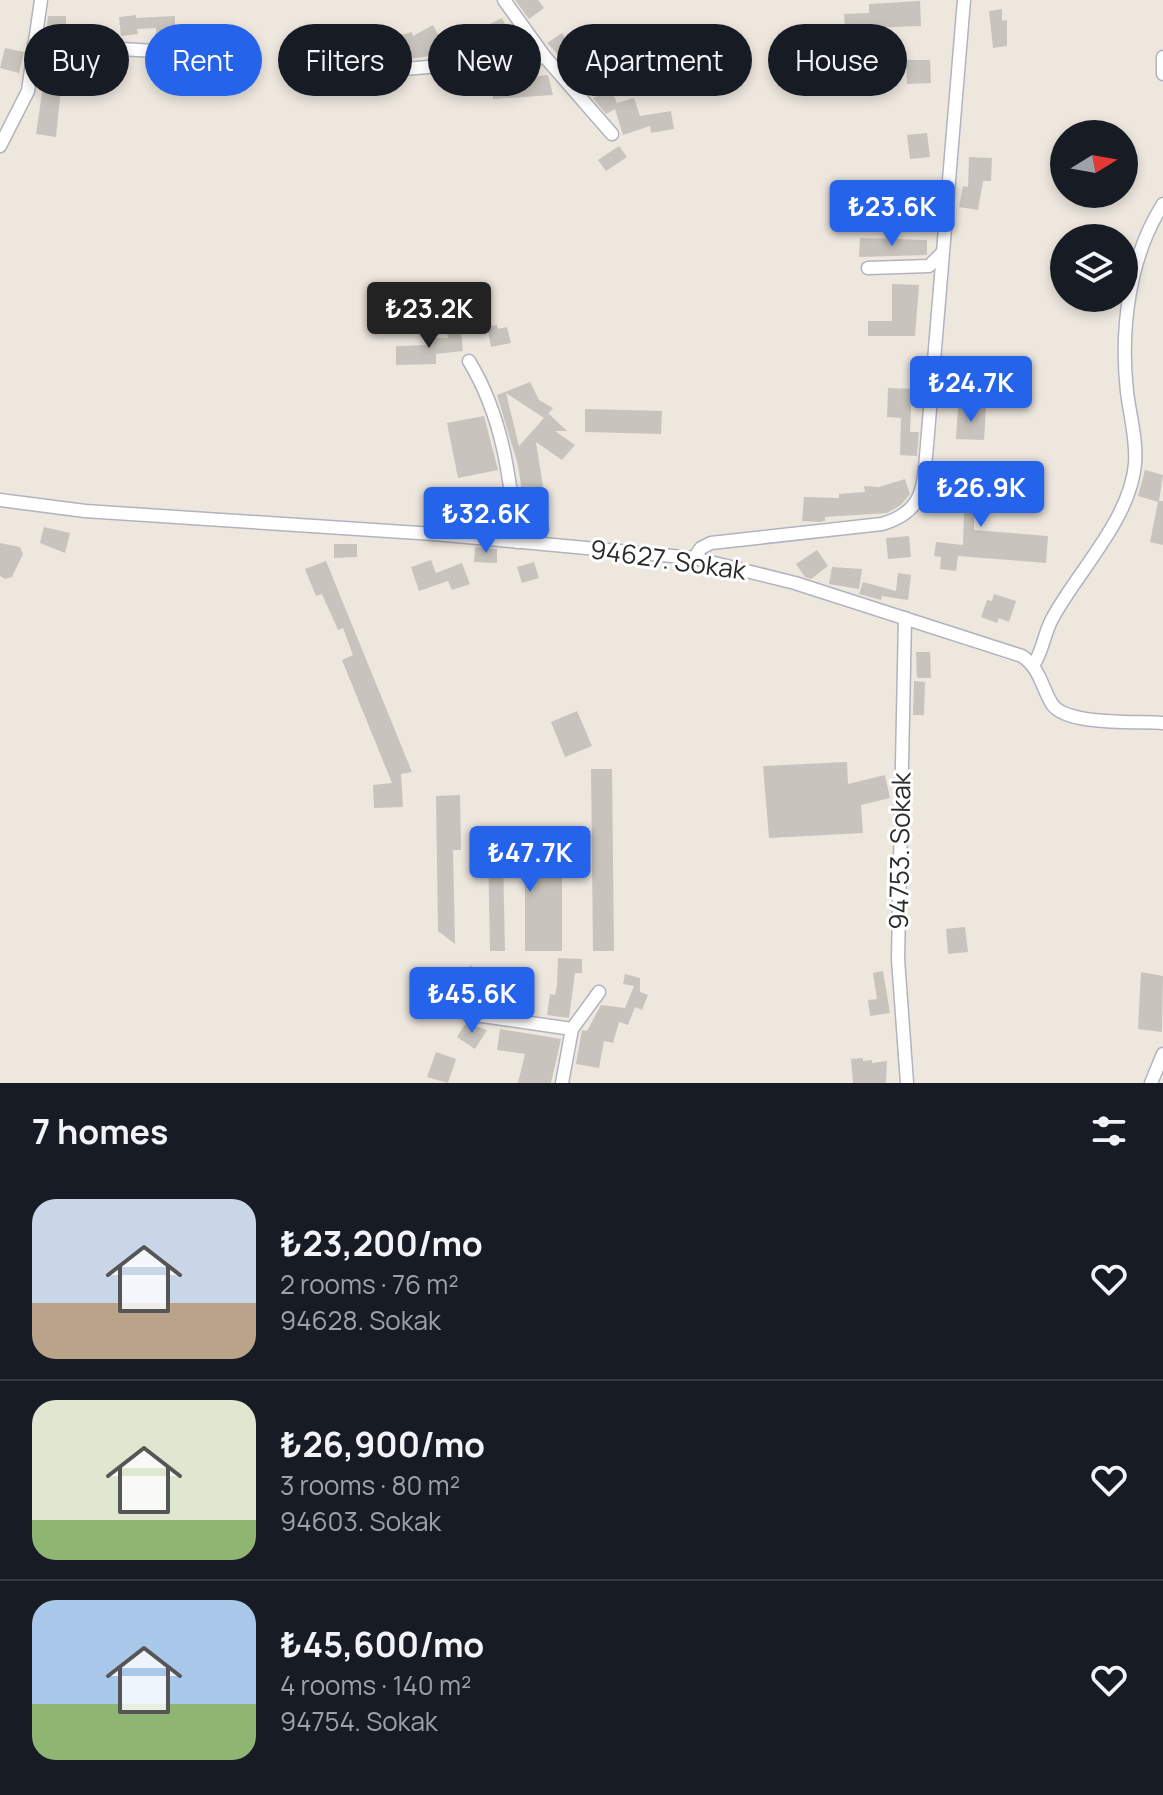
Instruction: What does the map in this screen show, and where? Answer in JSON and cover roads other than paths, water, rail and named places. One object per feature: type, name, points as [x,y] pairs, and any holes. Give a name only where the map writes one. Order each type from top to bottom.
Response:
[{"type":"street","points":[[37,24],[41,0]]},
{"type":"street","points":[[504,0],[545,57],[612,134]]},
{"type":"street","points":[[694,558],[701,548],[711,543],[882,524],[911,511],[919,498],[925,467],[964,0]]},
{"type":"street","points":[[412,68],[545,57]]},
{"type":"street","points":[[1163,57],[1163,74]]},
{"type":"street","points":[[0,146],[25,96]]},
{"type":"street","points":[[1163,204],[1138,254],[1132,286],[1126,367],[1135,449],[1133,475],[1106,536],[1054,616],[1034,664],[1050,701],[1065,715],[1163,723]]},
{"type":"street","points":[[868,268],[929,266],[942,253]]},
{"type":"street","points":[[469,361],[486,391],[497,420],[508,470],[517,542]]},
{"type":"street","name":"94627. Sokak","points":[[0,500],[85,511],[694,558],[795,583],[1005,649],[1034,664]]},
{"type":"street","name":"94753. Sokak","points":[[905,618],[898,959],[907,1083]]},
{"type":"street","points":[[562,1083],[572,1029],[599,992]]},
{"type":"street","points":[[468,1014],[572,1029]]},
{"type":"street","points":[[1151,1083],[1163,1054]]}]
